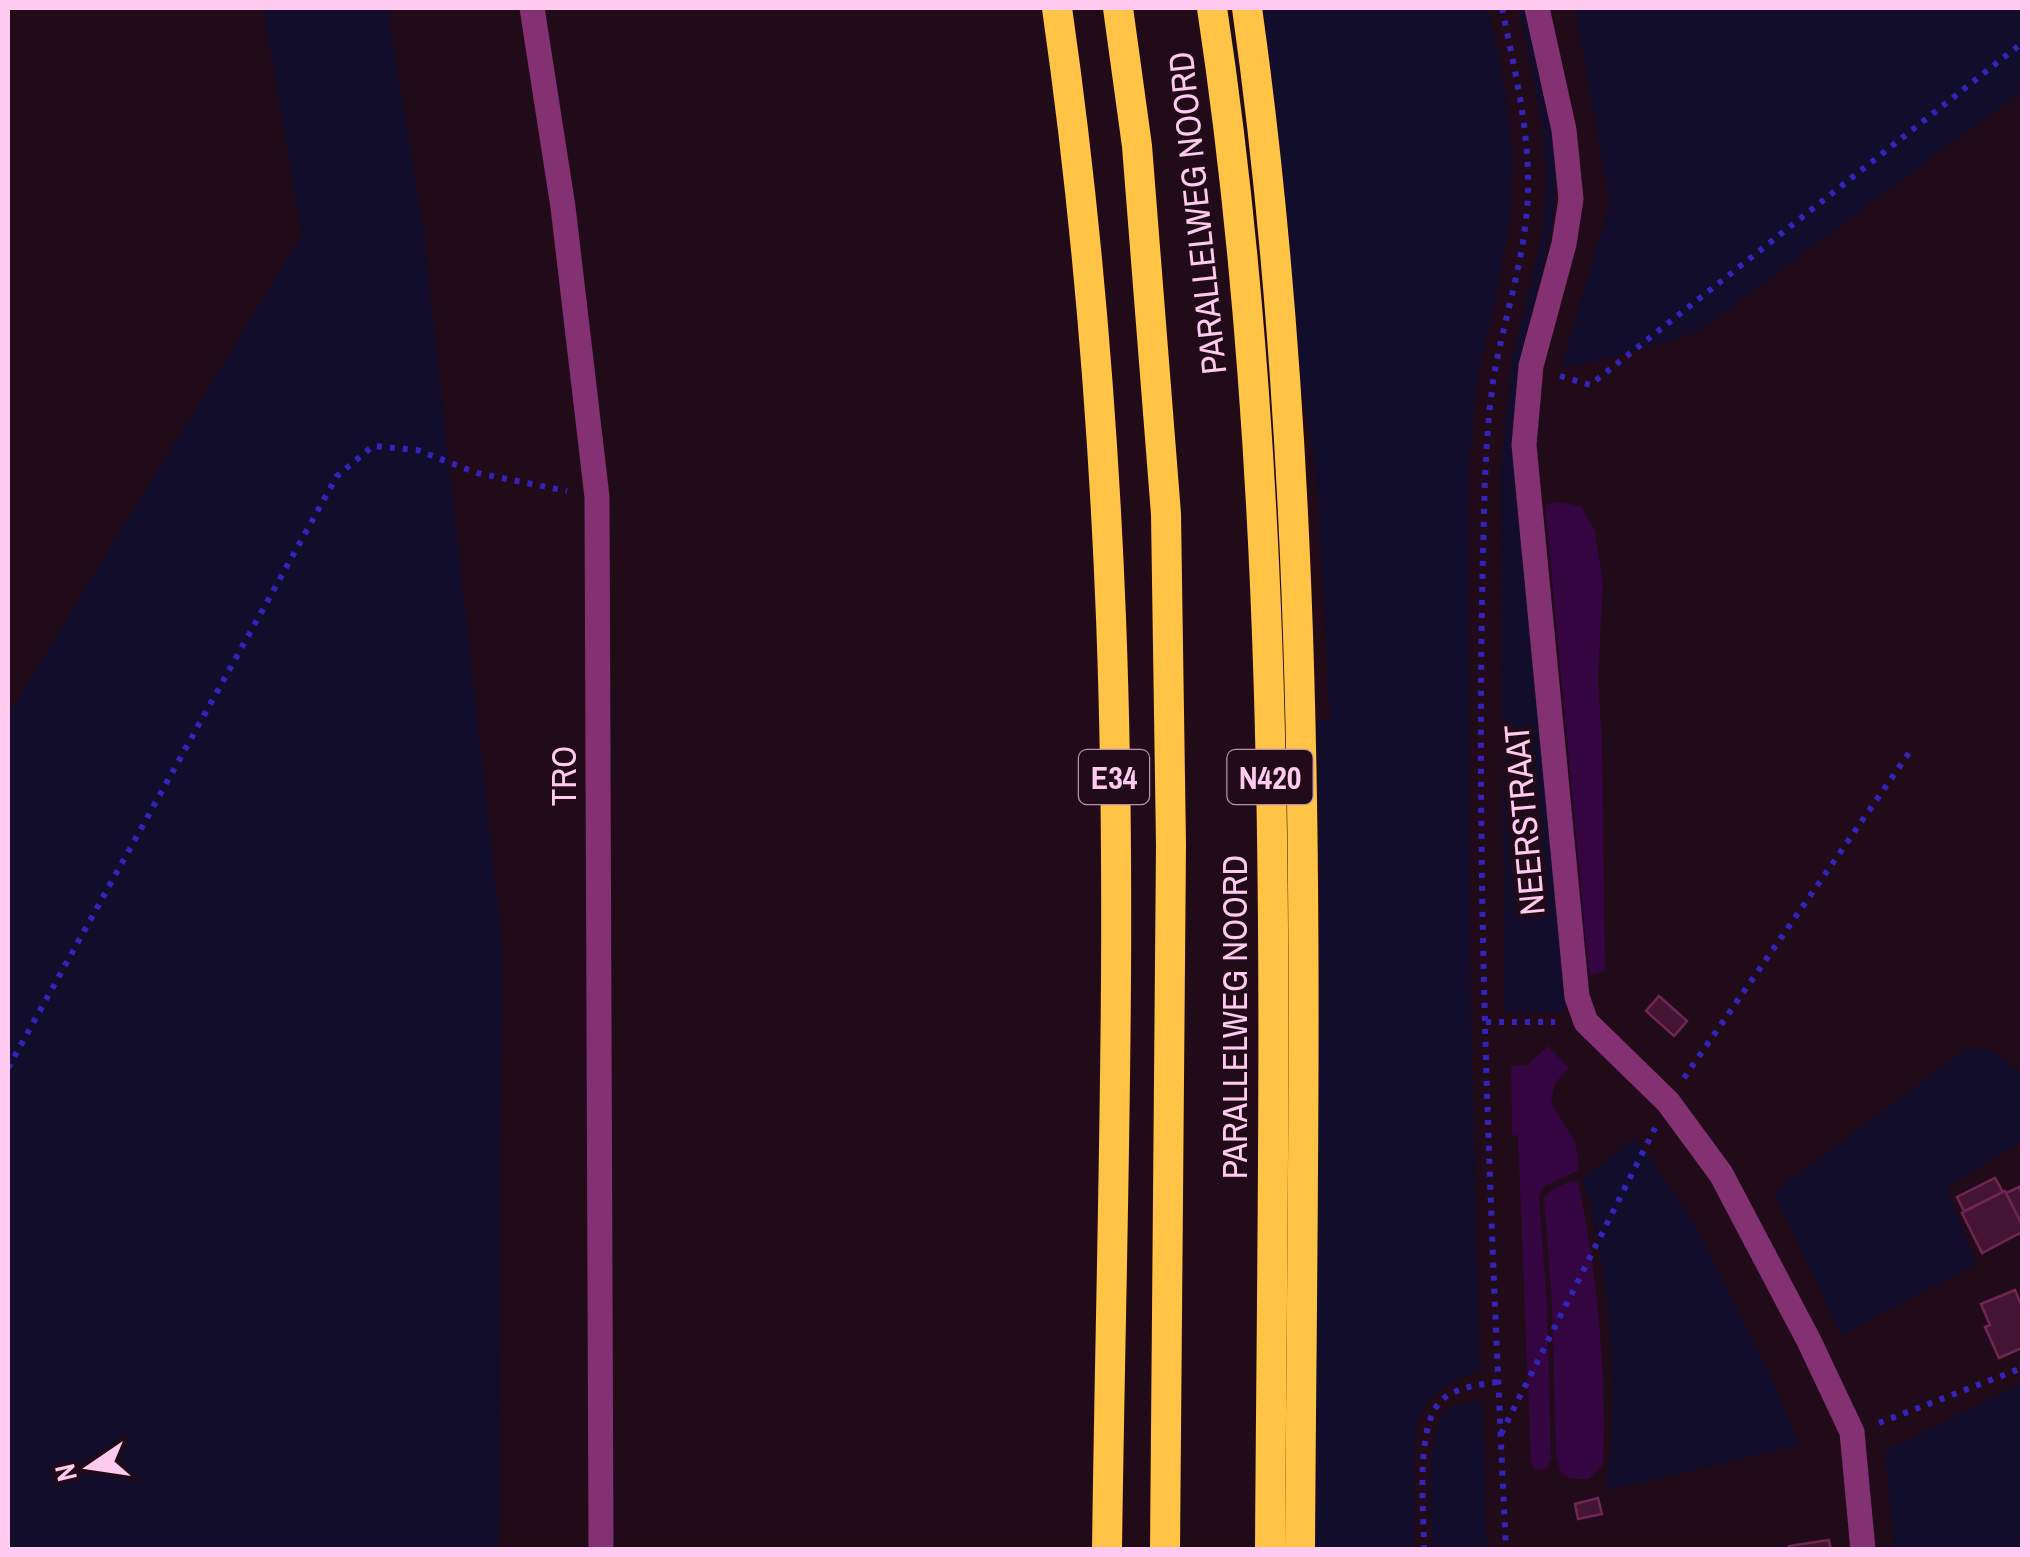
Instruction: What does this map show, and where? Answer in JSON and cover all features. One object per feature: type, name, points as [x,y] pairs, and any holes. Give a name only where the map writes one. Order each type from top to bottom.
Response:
[{"type":"highway","name":"E34","points":[[1057,8],[1084,223],[1111,620],[1115,855],[1108,1550]]},
{"type":"highway","name":"E34","points":[[1118,8],[1137,146],[1166,514],[1171,845],[1165,1550]]},
{"type":"highway","name":"PARALLELWEG NOORD","points":[[1212,8],[1251,342],[1267,630],[1273,934],[1270,1550]]},
{"type":"highway","name":"PARALLELWEG NOORD","points":[[1247,8],[1284,346],[1298,621],[1303,894],[1300,1550]]},
{"type":"street","name":"TRO","points":[[532,8],[563,207],[598,497],[601,1550]]},
{"type":"street","name":"NEERSTRAAT","points":[[1537,8],[1564,130],[1571,199],[1564,244],[1530,366],[1524,445],[1569,926],[1577,997],[1586,1022]]},
{"type":"street","points":[[1586,1022],[1668,1102],[1721,1174],[1809,1341],[1852,1432],[1863,1550]]},
{"type":"path","points":[[1502,8],[1521,104],[1528,178],[1524,235],[1494,375],[1484,516],[1482,845],[1506,1550]]},
{"type":"path","points":[[1568,379],[1590,385],[2022,42]]},
{"type":"path","points":[[8,1068],[338,476],[373,446],[417,450],[478,473],[598,497]]},
{"type":"path","points":[[1486,1022],[1586,1022]]},
{"type":"path","points":[[1852,1432],[2022,1368]]},
{"type":"path","points":[[1424,1550],[1427,1424],[1438,1404],[1455,1391],[1498,1382]]},
{"type":"shaded area","points":[[263,8],[387,8],[423,226],[502,942],[499,1549],[8,1549],[8,715],[302,235]]},
{"type":"shaded area","points":[[1259,8],[1488,8],[1506,93],[1512,151],[1511,210],[1476,385],[1468,478],[1471,1017],[1480,1370],[1437,1393],[1420,1416],[1414,1463],[1415,1549],[1314,1549],[1320,871],[1317,721],[1330,719],[1317,478],[1297,362]]},
{"type":"shaded area","points":[[1519,8],[1529,8],[1548,94],[1556,159],[1551,227],[1518,375],[1514,442],[1566,1012],[1504,1013],[1501,469],[1512,359],[1543,230],[1546,176],[1542,125]]},
{"type":"shaded area","points":[[1575,8],[2022,8],[2022,91],[1698,332],[1561,368],[1610,203]]},
{"type":"shaded area","points":[[1558,502],[1581,506],[1595,531],[1603,583],[1598,679],[1605,971],[1589,975],[1545,505]]},
{"type":"shaded area","points":[[1548,1046],[1569,1068],[1555,1083],[1551,1102],[1576,1144],[1579,1170],[1545,1186],[1539,1196],[1551,1457],[1547,1469],[1535,1470],[1531,1464],[1518,1136],[1512,1135],[1511,1066],[1527,1065]]},
{"type":"shaded area","points":[[1969,1047],[1994,1052],[2022,1074],[2022,1141],[1947,1187],[1976,1264],[1841,1335],[1774,1192]]},
{"type":"shaded area","points":[[1636,1137],[1693,1220],[1770,1373],[1799,1445],[1605,1491],[1612,1418],[1610,1334],[1600,1249],[1582,1179]]},
{"type":"shaded area","points":[[1571,1181],[1578,1182],[1585,1216],[1602,1358],[1603,1464],[1589,1479],[1571,1479],[1561,1473],[1556,1455],[1544,1197]]},
{"type":"shaded area","points":[[2022,1383],[2022,1549],[1894,1549],[1885,1451]]},
{"type":"shaded area","points":[[1483,1401],[1487,1549],[1432,1549],[1432,1456],[1439,1422],[1454,1406]]},
{"type":"building","points":[[1659,996],[1687,1021],[1674,1036],[1646,1011]]},
{"type":"building","points":[[1995,1178],[2003,1192],[1964,1211],[1957,1197]]},
{"type":"building","points":[[2019,1187],[2022,1194],[2022,1225],[2006,1193]]},
{"type":"building","points":[[2005,1191],[2022,1232],[1982,1253],[1962,1213]]},
{"type":"building","points":[[2015,1290],[2022,1307],[2022,1348],[1999,1358],[1985,1327],[1990,1325],[1981,1304]]},
{"type":"building","points":[[1598,1498],[1602,1514],[1578,1519],[1575,1504]]},
{"type":"building","points":[[1829,1540],[1831,1550],[1789,1550],[1789,1546]]}]
